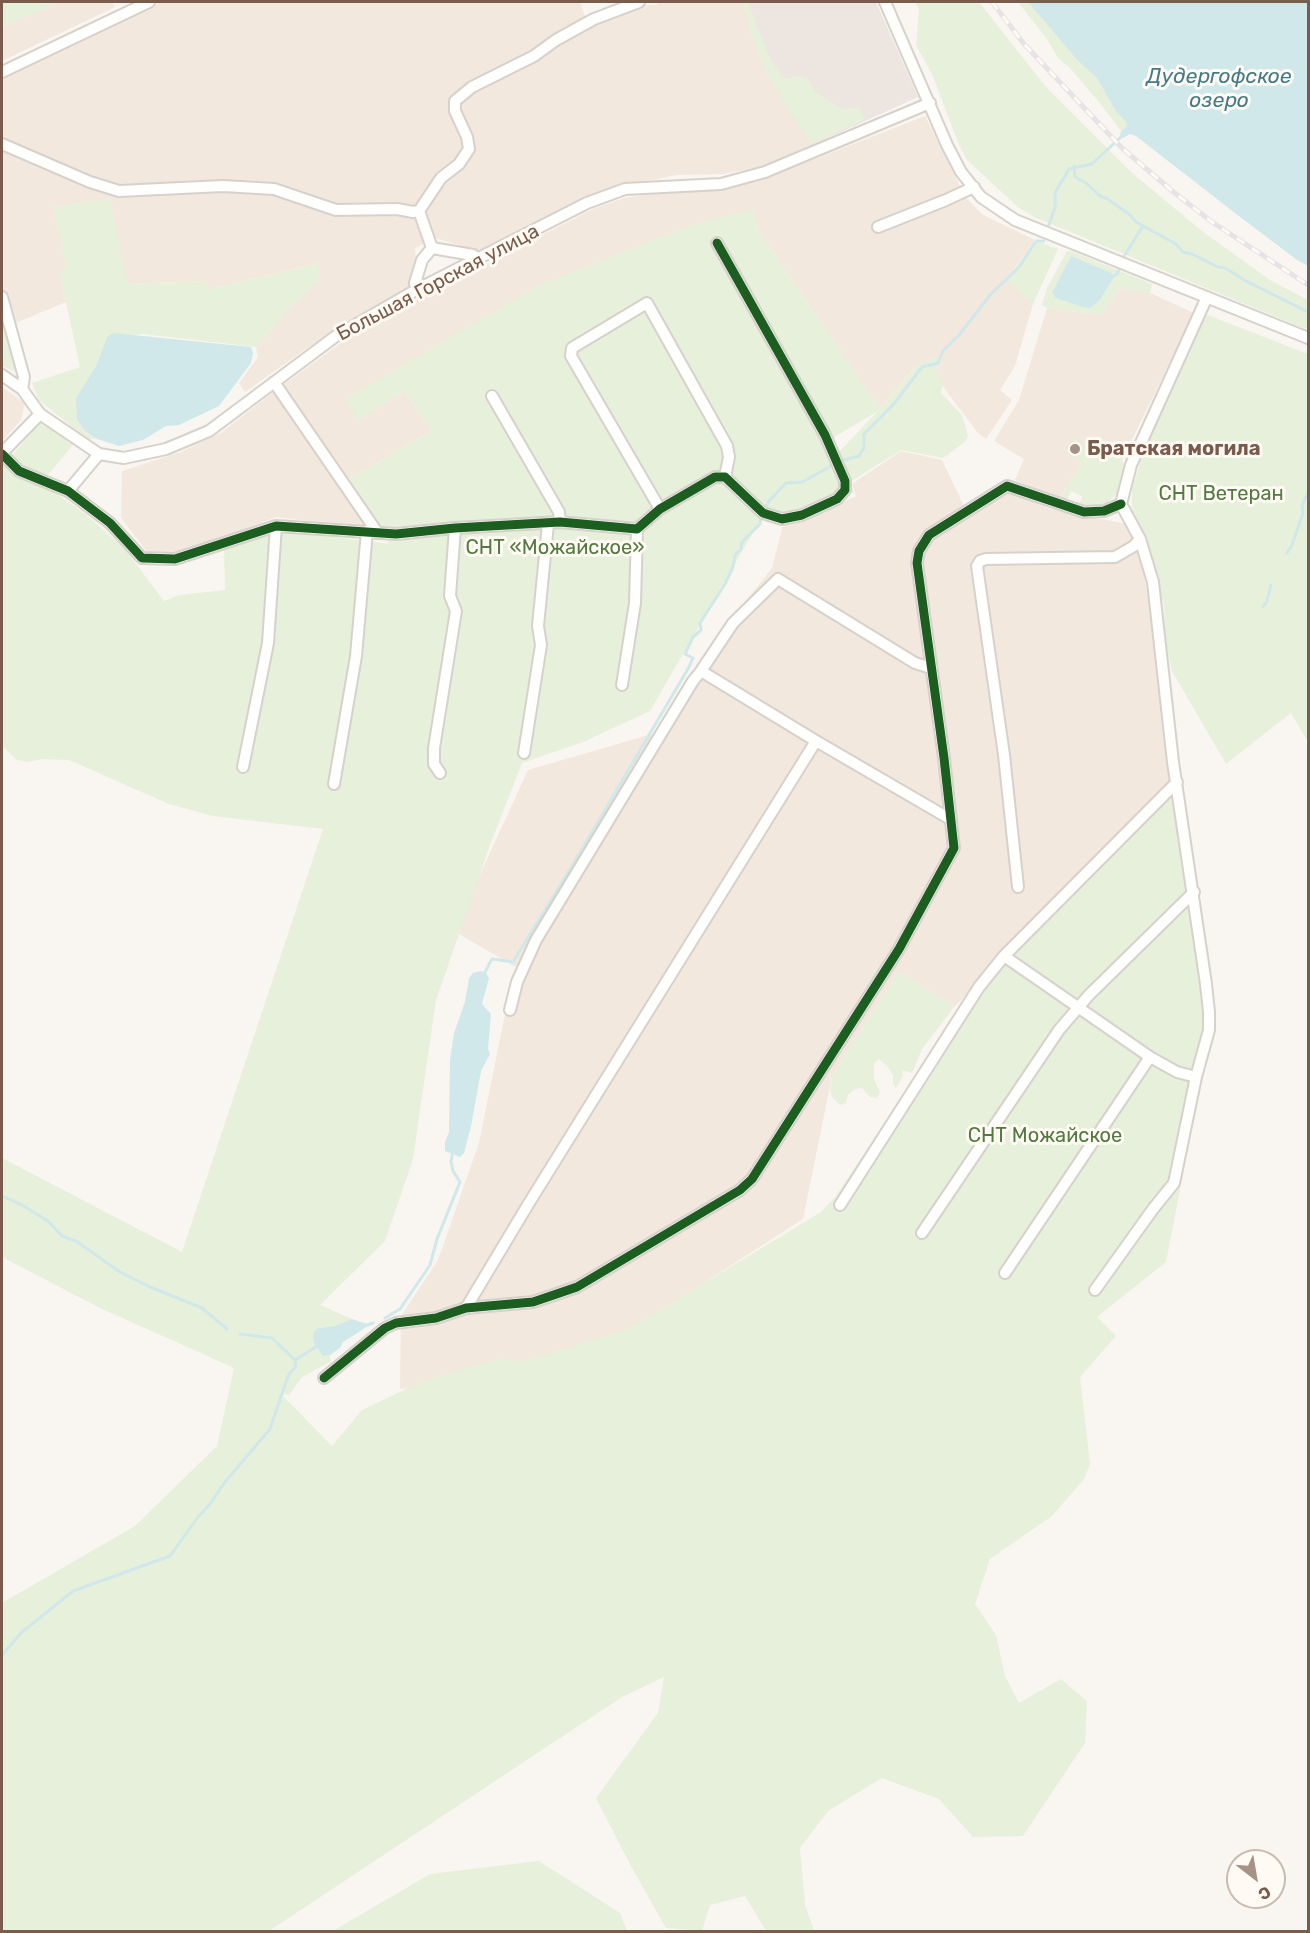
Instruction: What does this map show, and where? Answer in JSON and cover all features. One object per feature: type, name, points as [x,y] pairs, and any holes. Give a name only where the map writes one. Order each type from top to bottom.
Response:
[{"type":"street","points":[[2,72],[149,2]]},
{"type":"street","points":[[2,144],[90,182],[119,191],[223,186],[274,189],[336,210],[419,211],[441,178],[459,164],[469,148],[467,137],[455,111],[455,101],[472,87],[534,56],[556,40],[594,19],[639,2]]},
{"type":"street","points":[[885,2],[947,145],[961,172],[981,197],[1015,220],[1308,338]]},
{"type":"street","name":"Большая Горская улица","points":[[2,375],[22,389],[40,414],[99,454],[124,458],[166,449],[208,431],[336,336],[416,290],[479,260],[587,203],[625,189],[721,184],[765,172],[930,103]]},
{"type":"street","points":[[878,227],[974,188]]},
{"type":"street","points":[[419,211],[432,248]]},
{"type":"street","points":[[40,414],[2,454],[19,471],[68,490],[110,523],[142,558],[175,559],[276,526],[396,534],[560,522],[637,529],[660,509],[715,477],[725,477],[763,513],[782,519],[811,511],[837,499],[845,490],[845,481],[825,435],[717,243]]},
{"type":"street","points":[[432,248],[473,255],[479,260]]},
{"type":"street","points":[[416,290],[415,283],[422,260],[432,248]]},
{"type":"street","points":[[2,297],[24,377],[22,389]]},
{"type":"street","points":[[1095,1290],[1174,1183],[1196,1077],[1209,1030],[1209,1012],[1194,892],[1173,762],[1152,582],[1140,539],[1121,504],[1131,465],[1207,297]]},
{"type":"street","points":[[660,509],[572,356],[572,348],[646,303],[727,446],[729,457],[725,477]]},
{"type":"street","points":[[274,382],[372,532],[356,656],[334,784]]},
{"type":"street","points":[[492,396],[559,512],[560,522]]},
{"type":"street","points":[[68,490],[99,454]]},
{"type":"street","points":[[324,1378],[385,1328],[396,1323],[436,1318],[466,1308],[534,1302],[577,1287],[740,1190],[752,1179],[899,949],[954,848],[917,562],[919,551],[929,536],[1006,486],[1084,512],[1104,511],[1121,504]]},
{"type":"street","points":[[525,753],[541,645],[538,626],[548,524]]},
{"type":"street","points":[[243,767],[268,643],[276,526]]},
{"type":"street","points":[[440,773],[434,764],[434,748],[456,610],[450,596],[455,528]]},
{"type":"street","points":[[622,685],[634,603],[637,529]]},
{"type":"street","points":[[1018,887],[1004,755],[977,566],[980,561],[986,559],[1115,557],[1134,546],[1140,539]]},
{"type":"street","points":[[510,1010],[516,982],[537,940],[693,681],[733,623],[778,579],[915,663],[931,668]]},
{"type":"street","points":[[701,671],[950,819]]},
{"type":"street","points":[[466,1308],[528,1203],[816,741]]},
{"type":"street","points":[[840,1205],[979,987],[1004,956],[1177,782]]},
{"type":"street","points":[[922,1233],[1059,1030],[1078,1006],[1194,892]]},
{"type":"street","points":[[1004,956],[1150,1057],[1177,1072],[1196,1077]]},
{"type":"street","points":[[1005,1273],[1150,1057]]},
{"type":"shaded area","points":[[59,2],[112,2],[115,7],[2,61],[2,27]]},
{"type":"shaded area","points":[[146,2],[580,2],[588,25],[638,5],[655,5],[661,2],[741,2],[768,77],[789,113],[812,145],[763,166],[723,174],[676,175],[603,191],[478,251],[436,238],[415,248],[418,284],[310,346],[245,392],[239,383],[258,357],[256,347],[287,311],[320,280],[318,263],[209,290],[205,281],[126,284],[110,199],[53,207],[67,266],[60,276],[66,302],[13,324],[2,287],[2,71]]},
{"type":"shaded area","points":[[741,2],[876,2],[918,97],[812,145],[789,113],[768,77]]},
{"type":"shaded area","points":[[925,116],[966,198],[983,215],[1035,240],[1006,279],[1033,304],[1015,366],[1000,390],[1012,400],[986,439],[978,433],[928,367],[916,366],[880,409],[757,229],[753,210],[539,285],[358,421],[404,391],[431,431],[349,479],[283,385],[363,327],[593,209],[624,198],[771,176]]},
{"type":"shaded area","points":[[1120,288],[1150,293],[1194,313],[1122,460],[1105,450],[1100,456],[1081,463],[1059,499],[1015,480],[1024,459],[994,441],[1019,400],[1047,308],[1101,315]]},
{"type":"shaded area","points":[[2,387],[25,403],[21,420],[2,441]]},
{"type":"shaded area","points":[[275,391],[366,523],[358,528],[277,517],[178,554],[149,554],[121,518],[122,471],[181,452],[222,432]]},
{"type":"shaded area","points":[[901,451],[942,460],[968,515],[1008,491],[1050,509],[1127,524],[1142,561],[1172,782],[1004,947],[973,988],[954,1007],[899,971],[832,1076],[803,1219],[574,1367],[400,1389],[401,1316],[438,1260],[479,1143],[505,1014],[524,972],[454,931],[528,770],[659,732],[734,616],[772,568],[783,525],[806,520],[856,496],[852,484]]},
{"type":"green space","points":[[2,2],[59,2],[2,27]]},
{"type":"green space","points":[[742,2],[748,2],[769,56],[786,79],[797,76],[807,78],[817,93],[843,109],[859,108],[865,119],[812,144],[768,76],[755,45]]},
{"type":"green space","points":[[915,2],[979,2],[1046,87],[1131,172],[1202,231],[1270,280],[1308,300],[1308,330],[1034,217],[1019,208],[967,160],[959,145],[932,74],[916,45],[919,9]]},
{"type":"green space","points":[[1018,2],[1028,2],[1077,60],[1097,78],[1127,126],[1121,131],[1070,68],[1058,58],[1047,39]]},
{"type":"green space","points":[[110,199],[127,284],[205,281],[209,290],[319,263],[320,280],[287,311],[256,347],[143,334],[107,337],[96,366],[76,398],[85,431],[97,439],[87,439],[39,400],[32,383],[80,367],[60,275],[66,266],[53,207]]},
{"type":"green space","points":[[753,209],[757,229],[880,409],[919,363],[936,356],[939,358],[936,369],[943,382],[941,393],[962,415],[968,436],[965,442],[943,458],[901,450],[850,482],[854,492],[806,517],[763,515],[650,711],[583,742],[522,763],[490,845],[436,1000],[413,1159],[385,1241],[320,1305],[352,1319],[335,1326],[318,1328],[323,1356],[330,1355],[330,1362],[302,1377],[289,1395],[281,1394],[332,1446],[362,1410],[423,1381],[499,1359],[522,1362],[628,1329],[821,1212],[836,1196],[973,988],[1004,947],[1172,782],[1214,1014],[1166,1262],[1097,1317],[1116,1336],[1080,1377],[1090,1464],[1084,1479],[1052,1516],[990,1559],[975,1604],[996,1635],[1005,1676],[1019,1703],[1061,1679],[1087,1701],[1085,1743],[1023,1836],[973,1837],[939,1799],[882,1778],[828,1811],[800,1848],[805,1905],[814,1931],[766,1931],[745,1896],[710,1905],[702,1931],[666,1928],[596,1798],[658,1713],[664,1677],[622,1697],[269,1931],[2,1931],[2,1603],[135,1526],[217,1446],[234,1368],[100,1308],[2,1257],[2,1158],[182,1252],[323,829],[213,816],[169,804],[69,760],[42,759],[27,762],[17,760],[2,746],[2,467],[41,422],[73,445],[41,483],[83,512],[125,549],[164,601],[179,595],[225,590],[224,549],[281,530],[389,544],[349,479],[431,431],[404,391],[358,421],[345,399],[539,285],[691,225]],"holes":[[[878,411],[839,452],[838,456],[831,439]]]},
{"type":"green space","points":[[1035,240],[1058,249],[1033,304],[1006,280]]},
{"type":"green space","points":[[1067,251],[1152,284],[1150,293],[1120,288],[1101,315],[1047,308],[1042,305],[1047,288]],"holes":[[[1071,256],[1113,279],[1099,301],[1091,308],[1052,292]]]},
{"type":"green space","points":[[2,314],[16,366],[16,370],[13,371],[2,366]]},
{"type":"green space","name":"СНТ Ветеран","points":[[1205,314],[1308,354],[1308,742],[1291,713],[1226,764],[1172,671],[1165,640],[1164,605],[1145,537],[1132,511],[1132,489],[1146,445]]},
{"type":"green space","points":[[1074,438],[1100,456],[1104,450],[1122,460],[1125,466],[1118,493],[1105,504],[1079,505],[1082,496],[1071,491],[1066,502],[1059,499],[1081,463],[1066,451]]},
{"type":"green space","points":[[899,971],[954,1007],[922,1049],[912,1073],[902,1070],[903,1076],[896,1088],[893,1084],[893,1075],[879,1059],[874,1063],[874,1079],[880,1092],[877,1098],[870,1097],[862,1088],[855,1089],[848,1095],[846,1103],[840,1105],[832,1097],[830,1090],[832,1076]]},
{"type":"green space","points":[[539,1861],[620,1913],[627,1931],[333,1931],[430,1874]]},
{"type":"water","name":"Дудергофское озеро","points":[[1028,2],[1308,2],[1308,266],[1297,260],[1136,136],[1130,134],[1123,138],[1120,135],[1127,126],[1126,122],[1115,110],[1097,78],[1077,60]]},
{"type":"water","points":[[1071,256],[1111,273],[1113,279],[1099,301],[1091,308],[1056,298],[1052,292]]},
{"type":"water","points":[[113,333],[251,347],[253,353],[251,363],[219,406],[179,425],[166,426],[143,440],[119,446],[97,439],[85,431],[77,419],[76,398],[96,366],[107,337]]},
{"type":"water","points":[[481,971],[489,978],[482,1004],[491,1014],[488,1049],[490,1054],[481,1071],[471,1126],[464,1153],[460,1157],[445,1151],[445,1142],[449,1132],[450,1060],[454,1033],[465,1002],[469,978],[473,973]]},
{"type":"water","points":[[352,1319],[367,1324],[365,1328],[343,1342],[340,1348],[330,1355],[323,1356],[314,1343],[313,1333],[318,1328],[335,1326]]},
{"type":"waterway","points":[[1048,228],[1055,207],[1055,193],[1069,169],[1092,164],[1124,134]]},
{"type":"waterway","points":[[1074,166],[1075,177],[1130,215],[1136,222],[1176,244],[1183,252],[1225,268],[1308,312]]},
{"type":"waterway","points":[[1124,256],[1143,226]]},
{"type":"waterway","points":[[840,461],[859,456],[864,448],[864,434],[893,405],[922,367],[938,363],[943,351],[959,335],[991,294],[1019,267],[1034,244],[1037,241],[1044,241]]},
{"type":"waterway","points":[[1110,278],[1119,270]]},
{"type":"waterway","points":[[764,510],[769,501],[786,483],[802,482],[833,465]]},
{"type":"waterway","points":[[1287,553],[1292,545],[1303,513],[1302,505],[1308,493]]},
{"type":"waterway","points":[[484,974],[492,959],[513,962],[575,861],[689,667],[693,658],[685,654],[693,637],[701,630],[700,623],[725,584],[733,567],[735,555],[741,549],[742,542],[760,524],[761,515]]},
{"type":"waterway","points":[[1263,607],[1271,585]]},
{"type":"waterway","points":[[385,1318],[400,1309],[430,1265],[437,1239],[460,1182],[453,1171],[451,1161],[453,1151]]},
{"type":"waterway","points":[[2,1196],[48,1221],[62,1236],[76,1241],[120,1272],[202,1308],[227,1329]]},
{"type":"waterway","points":[[364,1326],[373,1323]]},
{"type":"waterway","points":[[2,1655],[21,1633],[73,1591],[170,1556],[225,1482],[270,1429],[287,1379],[296,1367],[295,1360],[272,1338],[240,1334]]},
{"type":"waterway","points":[[295,1360],[319,1345]]},
{"type":"railway","points":[[992,2],[1024,44],[1122,148],[1212,222],[1308,285]]},
{"type":"cycle path","points":[[2,454],[19,471],[68,491],[110,523],[142,558],[175,559],[276,526],[396,534],[560,522],[637,529],[660,509],[715,477],[725,477],[763,513],[782,519],[802,515],[837,499],[845,490],[845,481],[825,435],[717,243]]},
{"type":"cycle path","points":[[324,1378],[385,1328],[396,1323],[436,1318],[466,1308],[533,1302],[577,1287],[740,1190],[752,1179],[899,949],[954,848],[917,563],[919,551],[929,535],[1007,486],[1084,512],[1104,511],[1121,504]]},
{"type":"place","name":"Братская могила","points":[[1075,449]]},
{"type":"park label","name":"СНТ «Можайское»","points":[[555,548]]},
{"type":"park label","name":"СНТ Можайское","points":[[1045,1136]]}]
